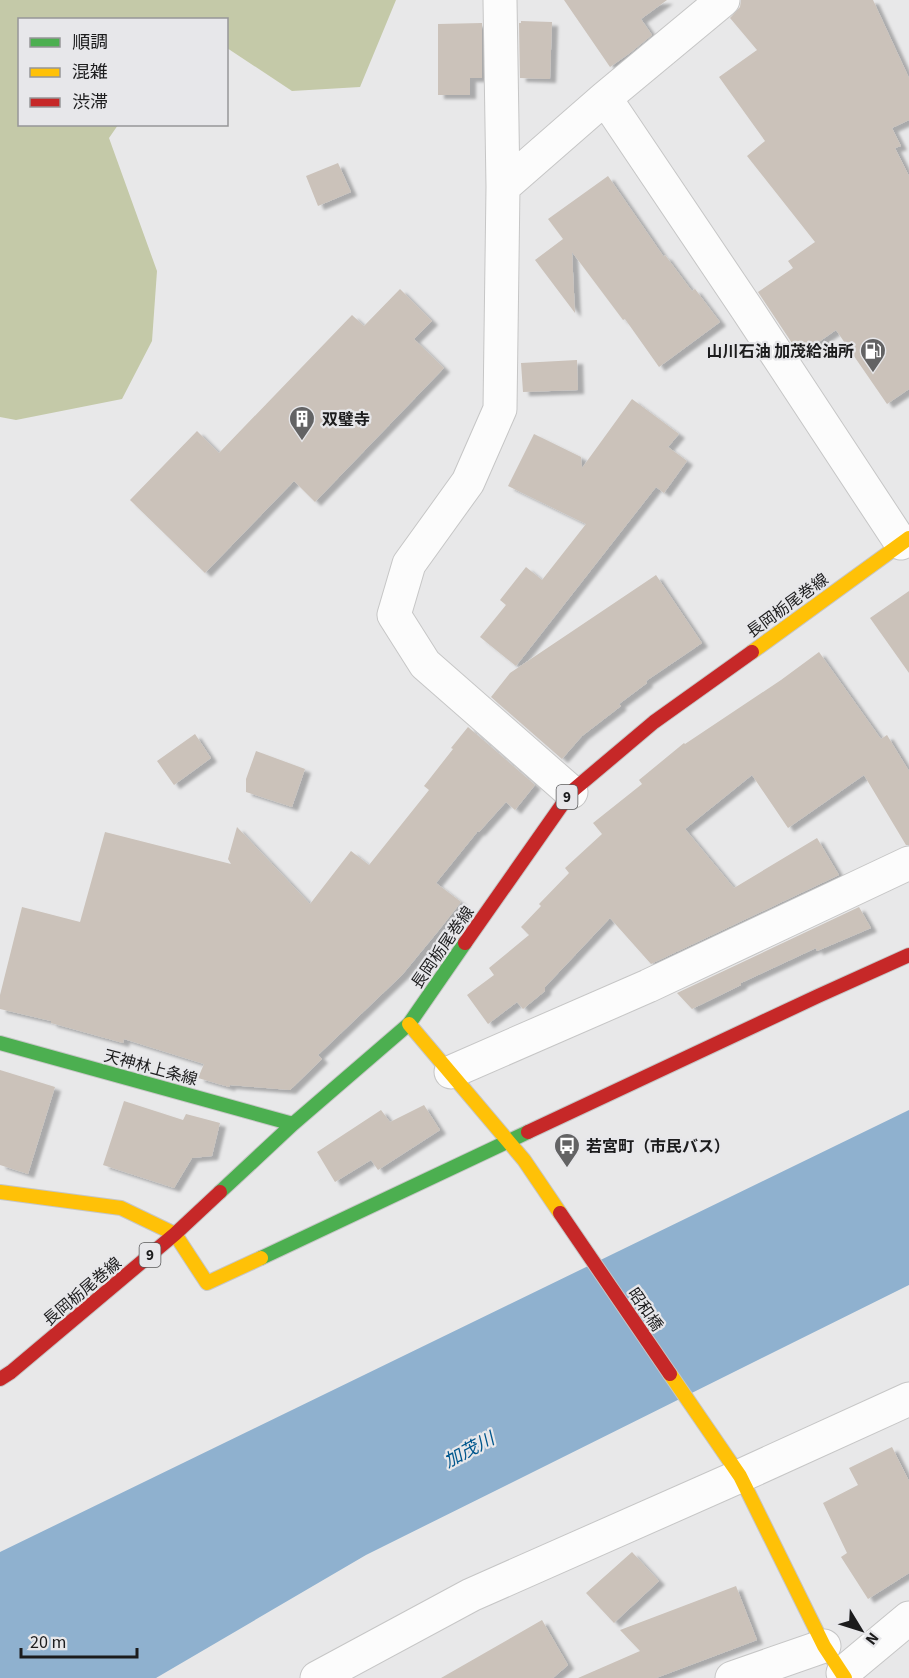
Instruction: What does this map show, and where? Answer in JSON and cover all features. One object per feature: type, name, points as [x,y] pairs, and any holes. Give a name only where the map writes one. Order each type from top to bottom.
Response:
[{"type":"street","points":[[500,0],[503,187],[500,409],[468,482],[409,564],[394,615],[425,664],[571,792]]},
{"type":"street","points":[[503,187],[723,0]]},
{"type":"street","points":[[605,98],[905,540]]},
{"type":"street","name":"長岡栃尾巻線","points":[[0,1379],[175,1234],[293,1124],[409,1024],[571,792],[654,722],[905,540]]},
{"type":"street","points":[[451,1072],[648,986],[909,863]]},
{"type":"street","points":[[0,1192],[121,1208],[175,1234],[207,1283],[909,955]]},
{"type":"street","name":"昭和橋","points":[[409,1024],[524,1160],[740,1476],[824,1646],[844,1675]]},
{"type":"street","name":"天神林上条線","points":[[0,1043],[293,1124]]},
{"type":"street","points":[[317,1678],[471,1595],[909,1399]]},
{"type":"street","points":[[844,1675],[909,1618]]},
{"type":"street","points":[[732,1678],[824,1646]]},
{"type":"green space","points":[[0,0],[396,0],[360,87],[292,91],[228,49],[228,18],[18,18],[18,126],[117,126],[109,138],[157,271],[152,341],[122,399],[16,420],[0,417]]},
{"type":"water","name":"加茂川","points":[[909,1110],[909,1285],[366,1555],[156,1678],[0,1678],[0,1552]]},
{"type":"building","points":[[564,0],[667,0],[641,19],[652,35],[610,67]]},
{"type":"building","points":[[741,0],[873,0],[909,78],[909,120],[892,128],[901,146],[895,148],[909,176],[909,389],[887,404],[836,330],[800,355],[758,292],[793,268],[788,261],[815,242],[747,156],[765,141],[719,77],[757,50],[730,18],[740,7]]},
{"type":"building","points":[[521,21],[552,22],[550,79],[520,78],[519,23]]},
{"type":"building","points":[[482,23],[482,78],[470,78],[470,95],[438,95],[438,24]]},
{"type":"building","points":[[338,163],[351,192],[318,206],[306,176]]},
{"type":"building","points":[[608,176],[664,257],[665,255],[692,291],[695,289],[720,322],[659,367],[625,319],[623,320],[572,252],[575,313],[535,260],[563,239],[548,219]]},
{"type":"building","name":"双璧寺","points":[[400,289],[432,321],[414,339],[444,368],[315,502],[294,481],[205,573],[130,500],[197,431],[219,453],[352,315],[364,326]]},
{"type":"building","points":[[577,360],[578,390],[523,392],[521,363]]},
{"type":"building","points":[[632,399],[679,434],[668,447],[687,461],[664,493],[656,487],[516,666],[480,637],[506,605],[500,600],[526,567],[542,580],[586,524],[508,486],[534,434],[581,457],[582,468]]},
{"type":"building","points":[[656,575],[702,643],[646,681],[647,683],[619,704],[621,706],[582,736],[562,759],[491,697],[510,673]]},
{"type":"building","points":[[909,591],[909,673],[870,618]]},
{"type":"building","points":[[819,652],[881,739],[887,735],[909,771],[909,845],[906,845],[864,775],[788,828],[752,775],[685,829],[734,888],[817,838],[839,875],[651,964],[610,918],[545,987],[545,991],[523,1009],[517,1002],[488,1024],[467,995],[494,975],[489,968],[529,935],[521,927],[541,906],[539,904],[569,873],[565,868],[602,834],[593,823],[642,784],[639,780],[684,743],[781,680]]},
{"type":"building","points":[[468,727],[535,785],[515,810],[506,802],[478,831],[436,883],[461,902],[439,930],[402,975],[318,1055],[322,1059],[290,1090],[230,1085],[229,1087],[198,1078],[204,1064],[124,1039],[123,1043],[51,1023],[51,1021],[0,1009],[0,995],[22,907],[80,922],[105,832],[231,864],[228,859],[237,827],[310,904],[351,851],[369,865],[429,790],[424,786]]},
{"type":"building","points":[[195,734],[211,758],[174,785],[157,761]]},
{"type":"building","points":[[256,751],[305,769],[292,807],[246,792],[246,779]]},
{"type":"building","points":[[859,907],[871,928],[817,951],[816,948],[692,1009],[677,993]]},
{"type":"building","points":[[0,1070],[55,1087],[28,1174],[0,1165]]},
{"type":"building","points":[[124,1101],[183,1120],[186,1114],[220,1123],[212,1156],[192,1158],[174,1188],[103,1165]]},
{"type":"building","points":[[424,1105],[440,1130],[378,1170],[371,1160],[335,1182],[317,1152],[381,1110],[390,1122]]},
{"type":"building","points":[[892,1447],[909,1481],[909,1573],[868,1599],[841,1557],[847,1553],[823,1503],[858,1485],[849,1468]]},
{"type":"building","points":[[632,1552],[659,1581],[614,1623],[586,1593]]},
{"type":"building","points":[[736,1586],[757,1640],[656,1678],[578,1678],[640,1651],[620,1630]]},
{"type":"building","points":[[542,1620],[568,1665],[553,1678],[441,1678]]},
{"type":"traffic: fast","points":[[220,1192],[293,1124],[409,1024],[465,943]]},
{"type":"traffic: fast","points":[[0,1043],[293,1124]]},
{"type":"traffic: fast","points":[[261,1258],[528,1132]]},
{"type":"traffic: slow","points":[[752,652],[909,538]]},
{"type":"traffic: slow","points":[[409,1024],[524,1160],[560,1213]]},
{"type":"traffic: slow","points":[[0,1192],[121,1208],[175,1234],[207,1283],[261,1258]]},
{"type":"traffic: slow","points":[[670,1374],[740,1476],[824,1646],[845,1678]]},
{"type":"traffic: jam","points":[[465,943],[571,792],[654,722],[752,652]]},
{"type":"traffic: jam","points":[[528,1132],[909,955]]},
{"type":"traffic: jam","points":[[0,1379],[175,1234],[220,1192]]},
{"type":"traffic: jam","points":[[560,1213],[670,1374]]},
{"type":"place","name":"山川石油 加茂給油所","points":[[873,374]]},
{"type":"place","name":"双璧寺","points":[[302,442]]},
{"type":"place","name":"若宮町（市民バス）","points":[[567,1169]]}]
